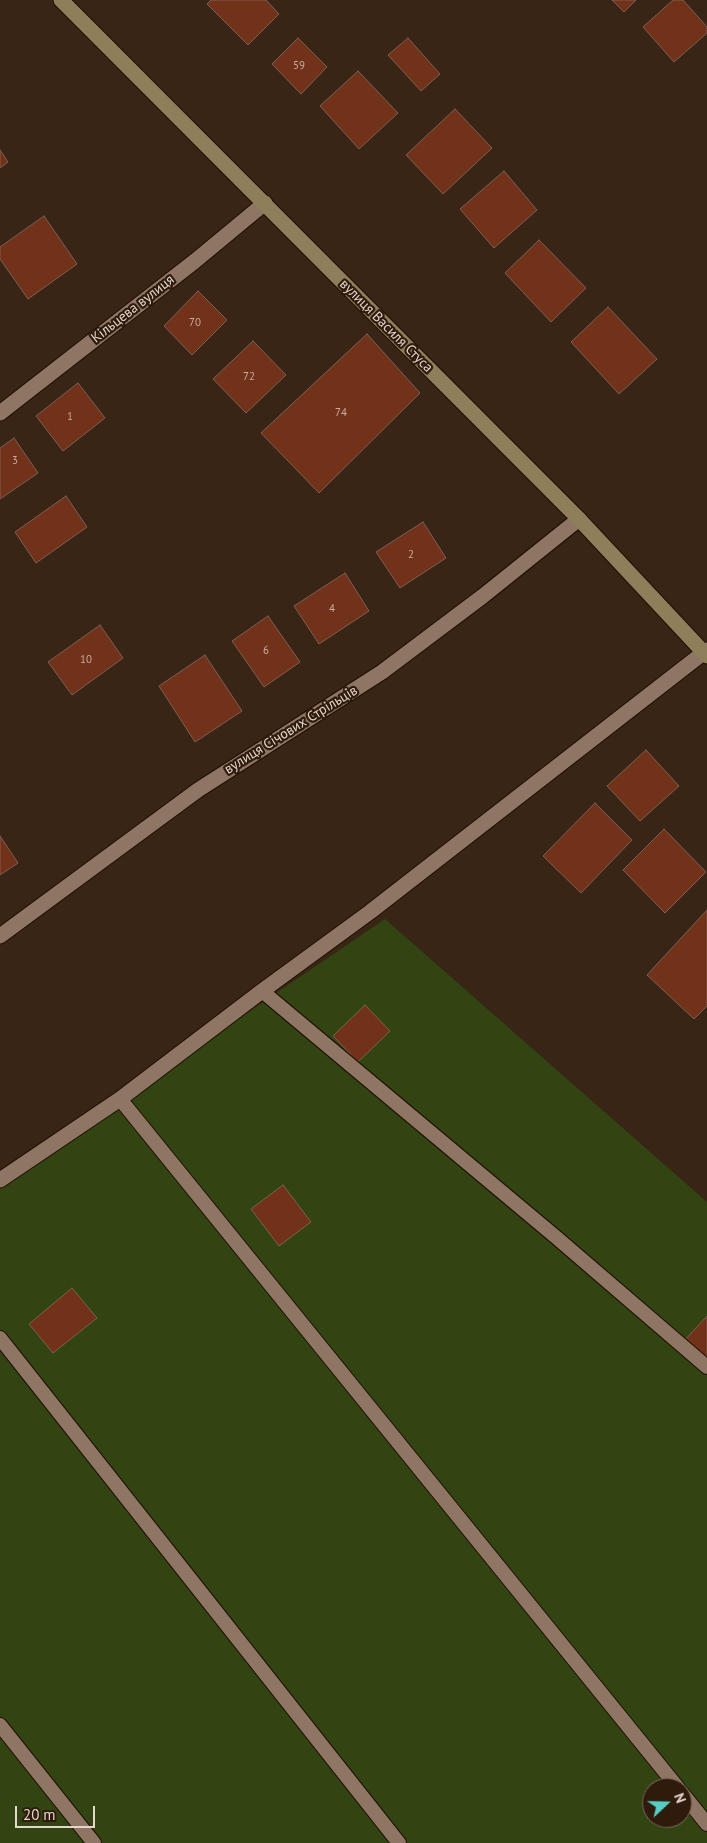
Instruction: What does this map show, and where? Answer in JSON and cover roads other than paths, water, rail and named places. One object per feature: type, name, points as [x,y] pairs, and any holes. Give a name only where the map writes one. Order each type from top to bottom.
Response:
[{"type":"street","name":"вулиця Василя Стуса","points":[[61,0],[578,519],[706,653]]},
{"type":"street","name":"Кільцева вулиця","points":[[0,413],[195,261],[265,203]]},
{"type":"street","name":"вулиця Січових Стрільців","points":[[0,936],[198,790],[382,672],[483,596],[578,519]]},
{"type":"street","points":[[0,1180],[120,1099],[370,912],[706,653]]},
{"type":"lane","points":[[262,991],[707,1367]]},
{"type":"lane","points":[[120,1099],[670,1778]]},
{"type":"lane","points":[[0,1338],[399,1843]]},
{"type":"lane","points":[[0,1725],[94,1843]]},
{"type":"lane","points":[[692,1805],[707,1824]]}]
